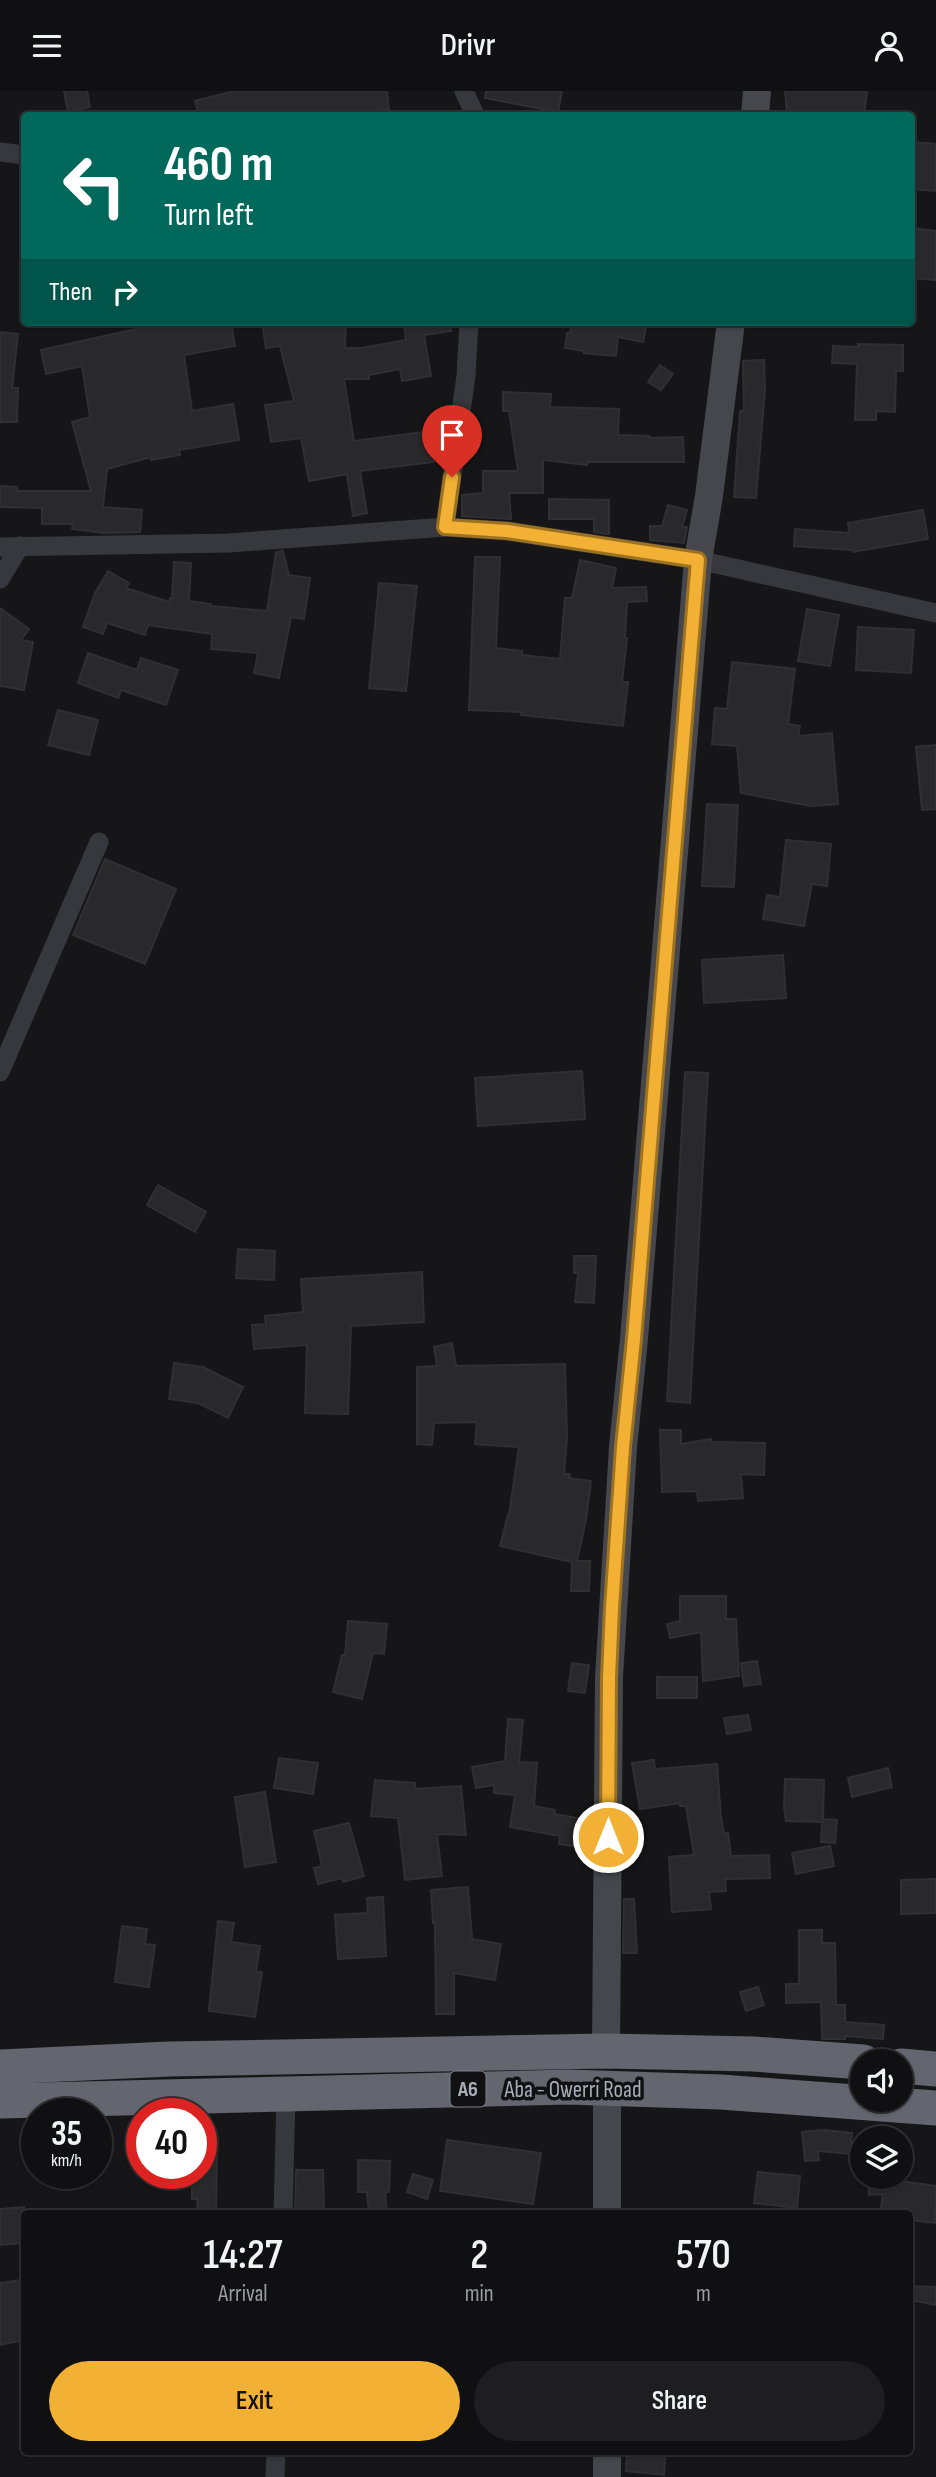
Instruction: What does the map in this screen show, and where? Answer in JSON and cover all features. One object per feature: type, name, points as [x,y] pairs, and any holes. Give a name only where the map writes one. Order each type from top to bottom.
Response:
[{"type":"highway","name":"Aba - Owerri Road","points":[[0,2067],[169,2059],[607,2051],[753,2054],[850,2061]]},
{"type":"highway","points":[[169,2059],[169,2097]]},
{"type":"highway","points":[[913,2067],[936,2069]]},
{"type":"highway","name":"Aba - Owerri Road","points":[[0,2101],[421,2089],[607,2088],[721,2092],[936,2108]]},
{"type":"street","points":[[464,91],[474,112]]},
{"type":"street","points":[[755,112],[757,91]]},
{"type":"street","points":[[0,152],[21,155]]},
{"type":"street","points":[[445,527],[466,376],[469,326]]},
{"type":"street","points":[[607,2051],[609,1677],[623,1447],[698,560],[730,326]]},
{"type":"street","points":[[0,547],[250,542],[445,527],[507,531],[698,560],[936,613]]},
{"type":"street","points":[[0,579],[20,546]]},
{"type":"street","points":[[1,1067],[99,842]]},
{"type":"street","points":[[607,2088],[607,2210]]},
{"type":"street","points":[[283,2210],[286,2094]]},
{"type":"street","points":[[275,2477],[276,2455]]},
{"type":"street","points":[[607,2455],[607,2477]]},
{"type":"building","points":[[64,91],[87,91],[90,107],[68,112]]},
{"type":"building","points":[[234,91],[387,91],[389,109],[359,112],[198,112],[195,101]]},
{"type":"building","points":[[486,91],[562,91],[558,112],[485,98]]},
{"type":"building","points":[[785,91],[867,91],[864,112],[787,112]]},
{"type":"building","points":[[915,142],[936,144],[936,191],[915,189]]},
{"type":"building","points":[[915,228],[936,231],[936,280],[915,278]]},
{"type":"building","points":[[136,326],[232,326],[235,346],[184,355],[192,411],[233,404],[239,440],[179,450],[180,455],[151,460],[151,457],[107,469],[103,507],[142,510],[140,532],[104,533],[72,529],[73,524],[42,524],[42,508],[0,507],[0,486],[17,487],[17,491],[91,491],[72,422],[90,417],[82,366],[46,374],[41,350],[136,329]]},
{"type":"building","points":[[263,326],[346,326],[345,348],[362,348],[406,340],[404,326],[450,326],[451,331],[424,335],[431,376],[402,381],[400,369],[369,375],[369,379],[344,379],[354,441],[430,431],[434,462],[360,471],[367,513],[353,516],[347,474],[309,481],[301,438],[271,442],[265,405],[294,401],[280,346],[266,348]]},
{"type":"building","points":[[571,326],[646,326],[643,342],[618,337],[616,356],[565,348],[567,333],[570,333]]},
{"type":"building","points":[[0,332],[18,334],[12,388],[18,388],[17,422],[0,422]]},
{"type":"building","points":[[858,344],[903,345],[903,371],[896,371],[895,412],[876,411],[876,420],[855,420],[857,364],[832,363],[833,346],[858,347]]},
{"type":"building","points":[[764,360],[765,389],[756,498],[734,497],[740,411],[744,411],[743,361]]},
{"type":"building","points":[[660,365],[673,374],[661,390],[648,382]]},
{"type":"building","points":[[503,392],[551,394],[550,407],[619,409],[618,435],[683,437],[684,462],[588,462],[587,465],[543,460],[543,493],[509,493],[511,519],[462,516],[462,495],[483,493],[483,471],[518,471],[509,411],[503,411]]},
{"type":"building","points":[[549,499],[609,500],[609,534],[594,532],[594,519],[549,519]]},
{"type":"building","points":[[668,505],[687,510],[682,527],[687,527],[684,543],[650,540],[650,526],[662,526]]},
{"type":"building","points":[[923,510],[928,539],[853,552],[794,546],[795,529],[849,533],[848,523]]},
{"type":"building","points":[[283,551],[289,575],[310,578],[304,619],[291,617],[279,678],[254,673],[258,653],[211,649],[212,634],[148,625],[145,635],[107,623],[103,634],[83,627],[95,593],[108,571],[129,583],[126,588],[169,602],[172,598],[174,562],[191,563],[189,601],[211,606],[267,611],[276,552]]},
{"type":"building","points":[[475,557],[500,557],[496,648],[522,651],[522,655],[560,659],[565,598],[572,598],[580,560],[616,568],[612,588],[646,587],[647,601],[627,602],[627,638],[622,682],[628,682],[623,726],[521,715],[522,712],[469,710]]},
{"type":"building","points":[[379,583],[417,586],[406,691],[369,688]]},
{"type":"building","points":[[0,608],[29,629],[21,640],[33,642],[24,690],[0,686]]},
{"type":"building","points":[[807,609],[839,615],[830,666],[798,661]]},
{"type":"building","points":[[858,627],[914,630],[911,673],[856,670]]},
{"type":"building","points":[[88,653],[137,670],[141,658],[178,670],[166,705],[121,690],[118,698],[78,683]]},
{"type":"building","points":[[732,662],[795,669],[788,724],[800,726],[798,736],[832,733],[838,804],[811,806],[741,793],[737,746],[712,744],[715,708],[727,709]]},
{"type":"building","points":[[58,710],[98,720],[89,755],[48,745]]},
{"type":"building","points":[[936,745],[936,809],[922,810],[916,747]]},
{"type":"building","points":[[707,804],[738,805],[734,887],[702,886]]},
{"type":"building","points":[[786,840],[831,844],[827,886],[812,884],[804,926],[763,919],[767,895],[780,897]]},
{"type":"building","points":[[105,859],[176,889],[145,964],[73,935]]},
{"type":"building","points":[[783,955],[786,998],[704,1003],[702,960]]},
{"type":"building","points":[[582,1071],[585,1119],[478,1126],[475,1078]]},
{"type":"building","points":[[685,1072],[708,1073],[690,1403],[667,1401]]},
{"type":"building","points":[[158,1185],[206,1212],[195,1232],[147,1205]]},
{"type":"building","points":[[238,1249],[275,1251],[274,1280],[236,1278]]},
{"type":"building","points":[[574,1256],[596,1256],[594,1303],[575,1302],[578,1273],[574,1273]]},
{"type":"building","points":[[422,1272],[424,1322],[351,1326],[348,1414],[305,1413],[307,1345],[254,1349],[252,1325],[266,1324],[265,1316],[303,1312],[301,1279]]},
{"type":"building","points":[[452,1343],[456,1366],[565,1364],[567,1437],[564,1474],[570,1474],[569,1478],[591,1481],[577,1561],[590,1561],[589,1591],[571,1591],[572,1562],[500,1546],[509,1515],[519,1447],[475,1444],[477,1422],[434,1423],[432,1445],[417,1444],[417,1367],[437,1366],[434,1347]]},
{"type":"building","points":[[174,1363],[203,1367],[243,1387],[228,1418],[198,1403],[169,1399]]},
{"type":"building","points":[[660,1430],[681,1430],[681,1444],[711,1439],[711,1442],[765,1443],[764,1475],[741,1474],[743,1498],[698,1501],[697,1491],[662,1492]]},
{"type":"building","points":[[680,1596],[726,1596],[726,1619],[736,1619],[739,1676],[703,1681],[701,1632],[670,1638],[667,1624],[680,1621]]},
{"type":"building","points":[[348,1621],[387,1624],[384,1654],[373,1653],[362,1699],[333,1692],[342,1655],[345,1655]]},
{"type":"building","points":[[757,1661],[761,1684],[744,1686],[741,1663]]},
{"type":"building","points":[[572,1663],[589,1665],[585,1693],[568,1691]]},
{"type":"building","points":[[657,1677],[697,1677],[697,1698],[657,1698]]},
{"type":"building","points":[[748,1715],[751,1730],[727,1734],[724,1718]]},
{"type":"building","points":[[508,1719],[523,1720],[519,1762],[537,1763],[534,1806],[555,1810],[554,1814],[584,1819],[579,1847],[559,1844],[560,1836],[510,1827],[515,1795],[494,1793],[494,1785],[476,1788],[472,1767],[505,1761]]},
{"type":"building","points":[[279,1758],[318,1763],[313,1794],[274,1788]]},
{"type":"building","points":[[654,1760],[655,1769],[717,1764],[721,1817],[724,1834],[728,1833],[731,1856],[769,1855],[770,1878],[725,1879],[726,1891],[709,1892],[711,1909],[672,1912],[669,1857],[694,1855],[686,1806],[680,1806],[680,1803],[640,1809],[632,1763]]},
{"type":"building","points":[[888,1768],[892,1787],[852,1797],[848,1778]]},
{"type":"building","points":[[785,1779],[824,1780],[823,1819],[837,1820],[835,1843],[821,1842],[822,1822],[786,1821]]},
{"type":"building","points":[[375,1780],[415,1783],[415,1789],[461,1786],[466,1835],[437,1834],[442,1876],[405,1880],[398,1818],[371,1816]]},
{"type":"building","points":[[265,1792],[276,1862],[245,1867],[235,1797]]},
{"type":"building","points":[[349,1823],[364,1876],[343,1882],[342,1878],[318,1884],[314,1868],[322,1866],[314,1831]]},
{"type":"building","points":[[830,1846],[834,1866],[796,1874],[792,1853]]},
{"type":"building","points":[[936,1879],[936,1913],[901,1914],[901,1880]]},
{"type":"building","points":[[468,1887],[472,1939],[501,1944],[495,1980],[454,1973],[454,2014],[436,2014],[435,1922],[433,1923],[431,1890]]},
{"type":"building","points":[[383,1897],[386,1956],[338,1959],[335,1915],[368,1913],[367,1898]]},
{"type":"building","points":[[624,1899],[634,1899],[637,1953],[623,1953]]},
{"type":"building","points":[[218,1921],[234,1923],[231,1942],[260,1946],[256,1972],[262,1972],[255,2017],[209,2011]]},
{"type":"building","points":[[122,1926],[147,1929],[145,1944],[155,1945],[149,1987],[115,1982]]},
{"type":"building","points":[[799,1930],[822,1930],[822,1943],[835,1943],[836,2005],[845,2005],[845,2022],[884,2025],[883,2039],[845,2036],[845,2039],[822,2039],[821,2002],[786,2003],[786,1984],[799,1984]]},
{"type":"building","points":[[758,1987],[764,2005],[746,2011],[740,1992]]},
{"type":"building","points":[[824,2130],[850,2133],[850,2154],[818,2151],[819,2160],[805,2161],[802,2132]]},
{"type":"building","points":[[447,2140],[541,2153],[533,2204],[440,2191]]},
{"type":"building","points":[[358,2160],[390,2161],[389,2192],[385,2192],[387,2210],[369,2210],[367,2192],[358,2192]]},
{"type":"building","points":[[296,2170],[323,2170],[324,2210],[295,2210]]},
{"type":"building","points":[[758,2172],[800,2176],[797,2208],[754,2203]]},
{"type":"building","points":[[413,2174],[433,2180],[427,2199],[407,2192]]},
{"type":"building","points":[[913,2183],[936,2186],[935,2223],[913,2220],[913,2210],[881,2210],[883,2194],[869,2195],[869,2189],[913,2189]]},
{"type":"building","points":[[192,2189],[216,2189],[216,2210],[198,2210],[197,2199],[192,2199]]},
{"type":"building","points":[[24,2207],[24,2210],[21,2210],[21,2243],[0,2245],[0,2209]]},
{"type":"building","points":[[21,2280],[21,2341],[0,2345],[0,2283]]},
{"type":"building","points":[[913,2286],[936,2287],[936,2305],[913,2301]]},
{"type":"building","points":[[627,2455],[665,2457],[664,2475],[626,2471]]},
{"type":"route","points":[[452,477],[445,527],[507,531],[698,560],[623,1447],[609,1677],[608,1837]]}]
